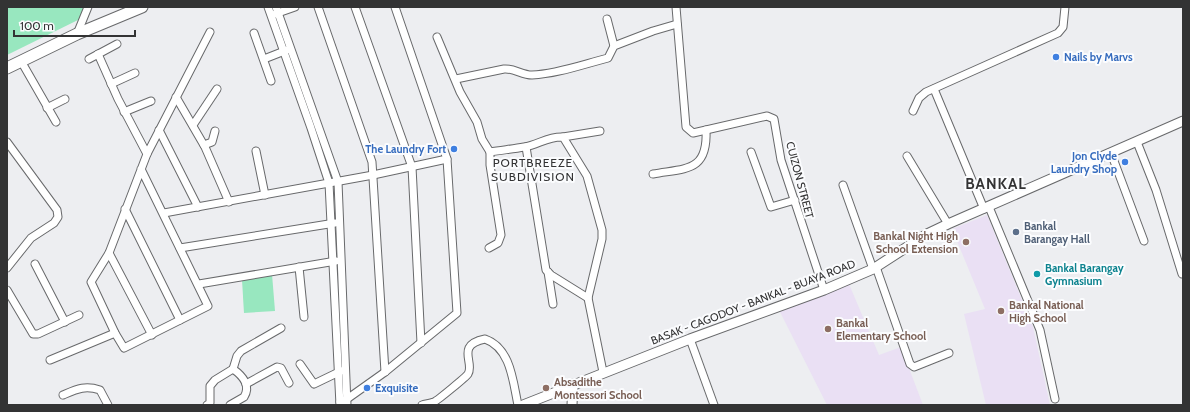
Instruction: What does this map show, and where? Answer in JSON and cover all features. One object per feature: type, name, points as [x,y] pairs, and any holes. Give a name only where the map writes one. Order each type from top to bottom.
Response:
[{"type":"main road","points":[[7,68],[123,11],[142,7]]},
{"type":"street","points":[[77,34],[88,7]]},
{"type":"street","points":[[268,7],[311,128],[329,184],[337,373],[343,403]]},
{"type":"street","points":[[271,16],[277,10],[295,7]]},
{"type":"street","points":[[318,7],[372,162],[385,372]]},
{"type":"street","points":[[355,7],[412,167],[421,343]]},
{"type":"street","points":[[343,403],[385,372],[457,312],[448,159],[395,7]]},
{"type":"street","name":"CUIZON STREET","points":[[676,7],[686,127],[693,133],[767,116],[774,119],[777,127],[781,160],[795,200],[802,229],[824,290]]},
{"type":"street","points":[[913,111],[919,98],[934,89],[1058,33],[1063,27],[1064,7]]},
{"type":"street","points":[[277,10],[338,182],[345,369],[343,403]]},
{"type":"street","points":[[456,79],[504,69],[510,69],[525,75],[543,74],[608,58],[614,46],[607,19]]},
{"type":"street","points":[[614,46],[652,31],[677,24]]},
{"type":"street","points":[[141,169],[199,284],[208,306],[124,348],[115,333],[91,282],[109,253],[125,209],[141,169],[147,154],[210,32]]},
{"type":"street","points":[[254,33],[271,81]]},
{"type":"street","points":[[437,37],[456,79],[460,92],[477,122],[482,140],[490,152],[490,165],[501,235],[498,243],[489,248]]},
{"type":"street","points":[[89,59],[117,44]]},
{"type":"street","points":[[264,59],[291,48]]},
{"type":"street","points":[[98,54],[124,112],[147,154]]},
{"type":"street","points":[[20,61],[56,122]]},
{"type":"street","points":[[111,84],[135,73]]},
{"type":"street","points":[[193,125],[217,89]]},
{"type":"street","points":[[934,89],[1040,330],[1054,399]]},
{"type":"street","points":[[176,97],[204,145],[229,202]]},
{"type":"street","points":[[47,108],[65,99]]},
{"type":"street","points":[[124,112],[151,101]]},
{"type":"street","points":[[304,109],[312,106]]},
{"type":"street","name":"BASAK - CAGODOY - BANKAL - BUAYA ROAD","points":[[522,405],[603,372],[824,290],[874,268],[927,234],[948,224],[1111,154],[1183,121]]},
{"type":"street","points":[[311,128],[319,125]]},
{"type":"street","points":[[159,130],[198,207]]},
{"type":"street","points":[[653,174],[686,168],[700,160],[707,146],[706,130]]},
{"type":"street","points":[[204,145],[212,142],[215,131]]},
{"type":"street","points":[[490,152],[526,147],[543,140],[556,137],[600,131]]},
{"type":"street","points":[[563,137],[587,176],[602,230],[601,251],[588,298],[603,372]]},
{"type":"street","points":[[7,142],[57,210],[58,217],[54,223],[31,238],[7,268]]},
{"type":"street","points":[[1137,142],[1180,258],[1182,274]]},
{"type":"street","points":[[526,147],[538,226],[553,304]]},
{"type":"street","points":[[256,151],[265,195]]},
{"type":"street","points":[[751,152],[771,207],[795,200]]},
{"type":"street","points":[[1111,154],[1144,241]]},
{"type":"street","points":[[907,156],[948,224]]},
{"type":"street","points":[[164,213],[329,184],[448,159]]},
{"type":"street","points":[[843,185],[910,364],[914,367],[949,353]]},
{"type":"street","points":[[125,209],[180,320]]},
{"type":"street","points":[[180,248],[339,222]]},
{"type":"street","points":[[109,253],[152,335]]},
{"type":"street","points":[[199,284],[340,260]]},
{"type":"street","points":[[35,264],[65,322]]},
{"type":"street","points":[[299,266],[304,317]]},
{"type":"street","points":[[548,272],[588,298]]},
{"type":"street","points":[[7,290],[33,334],[38,334],[79,315]]},
{"type":"street","points":[[207,405],[211,400],[210,386],[215,380],[233,369],[240,351],[281,328]]},
{"type":"street","points":[[50,360],[115,333]]},
{"type":"street","points":[[422,405],[435,401],[468,374],[470,366],[467,358],[468,351],[472,344],[485,339],[498,346],[505,355],[510,367],[518,405]]},
{"type":"street","points":[[690,339],[714,405]]},
{"type":"street","points":[[300,364],[314,384],[345,369]]},
{"type":"street","points":[[246,384],[276,367],[281,368],[289,383]]},
{"type":"street","points":[[230,405],[244,397],[247,390],[246,384],[241,376],[233,369]]},
{"type":"street","points":[[571,405],[574,384]]},
{"type":"street","points":[[63,395],[82,386],[90,386],[100,390],[108,405]]},
{"type":"street","points":[[559,389],[571,405]]},
{"type":"shaded area","name":"Bankal National High School","points":[[987,215],[1033,327],[1050,405],[986,405],[964,314],[985,309],[952,229]]},
{"type":"shaded area","name":"Bankal Elementary School","points":[[849,284],[879,355],[901,347],[923,405],[827,405],[779,310]]},
{"type":"green space","points":[[7,7],[85,7],[80,19],[7,55]]},
{"type":"green space","points":[[272,274],[275,311],[244,313],[242,280]]},
{"type":"place","name":"Nails by Marvs","points":[[1056,57]]},
{"type":"place","name":"The Laundry Fort","points":[[454,149]]},
{"type":"place","name":"Jon Clyde Laundry Shop","points":[[1125,162]]},
{"type":"place","name":"Bankal Barangay Hall","points":[[1016,232]]},
{"type":"place","name":"Bankal Night High School Extension","points":[[966,242]]},
{"type":"place","name":"Bankal Barangay Gymnasium","points":[[1037,274]]},
{"type":"place","name":"Bankal National High School","points":[[1001,311]]},
{"type":"place","name":"Bankal Elementary School","points":[[828,329]]},
{"type":"place","name":"Exquisite","points":[[367,388]]},
{"type":"place","name":"Absadithe Montessori School","points":[[546,388]]},
{"type":"district","name":"PORTBREEZE SUBDIVISION","points":[[533,169]]},
{"type":"district","name":"BANKAL","points":[[996,184]]}]
